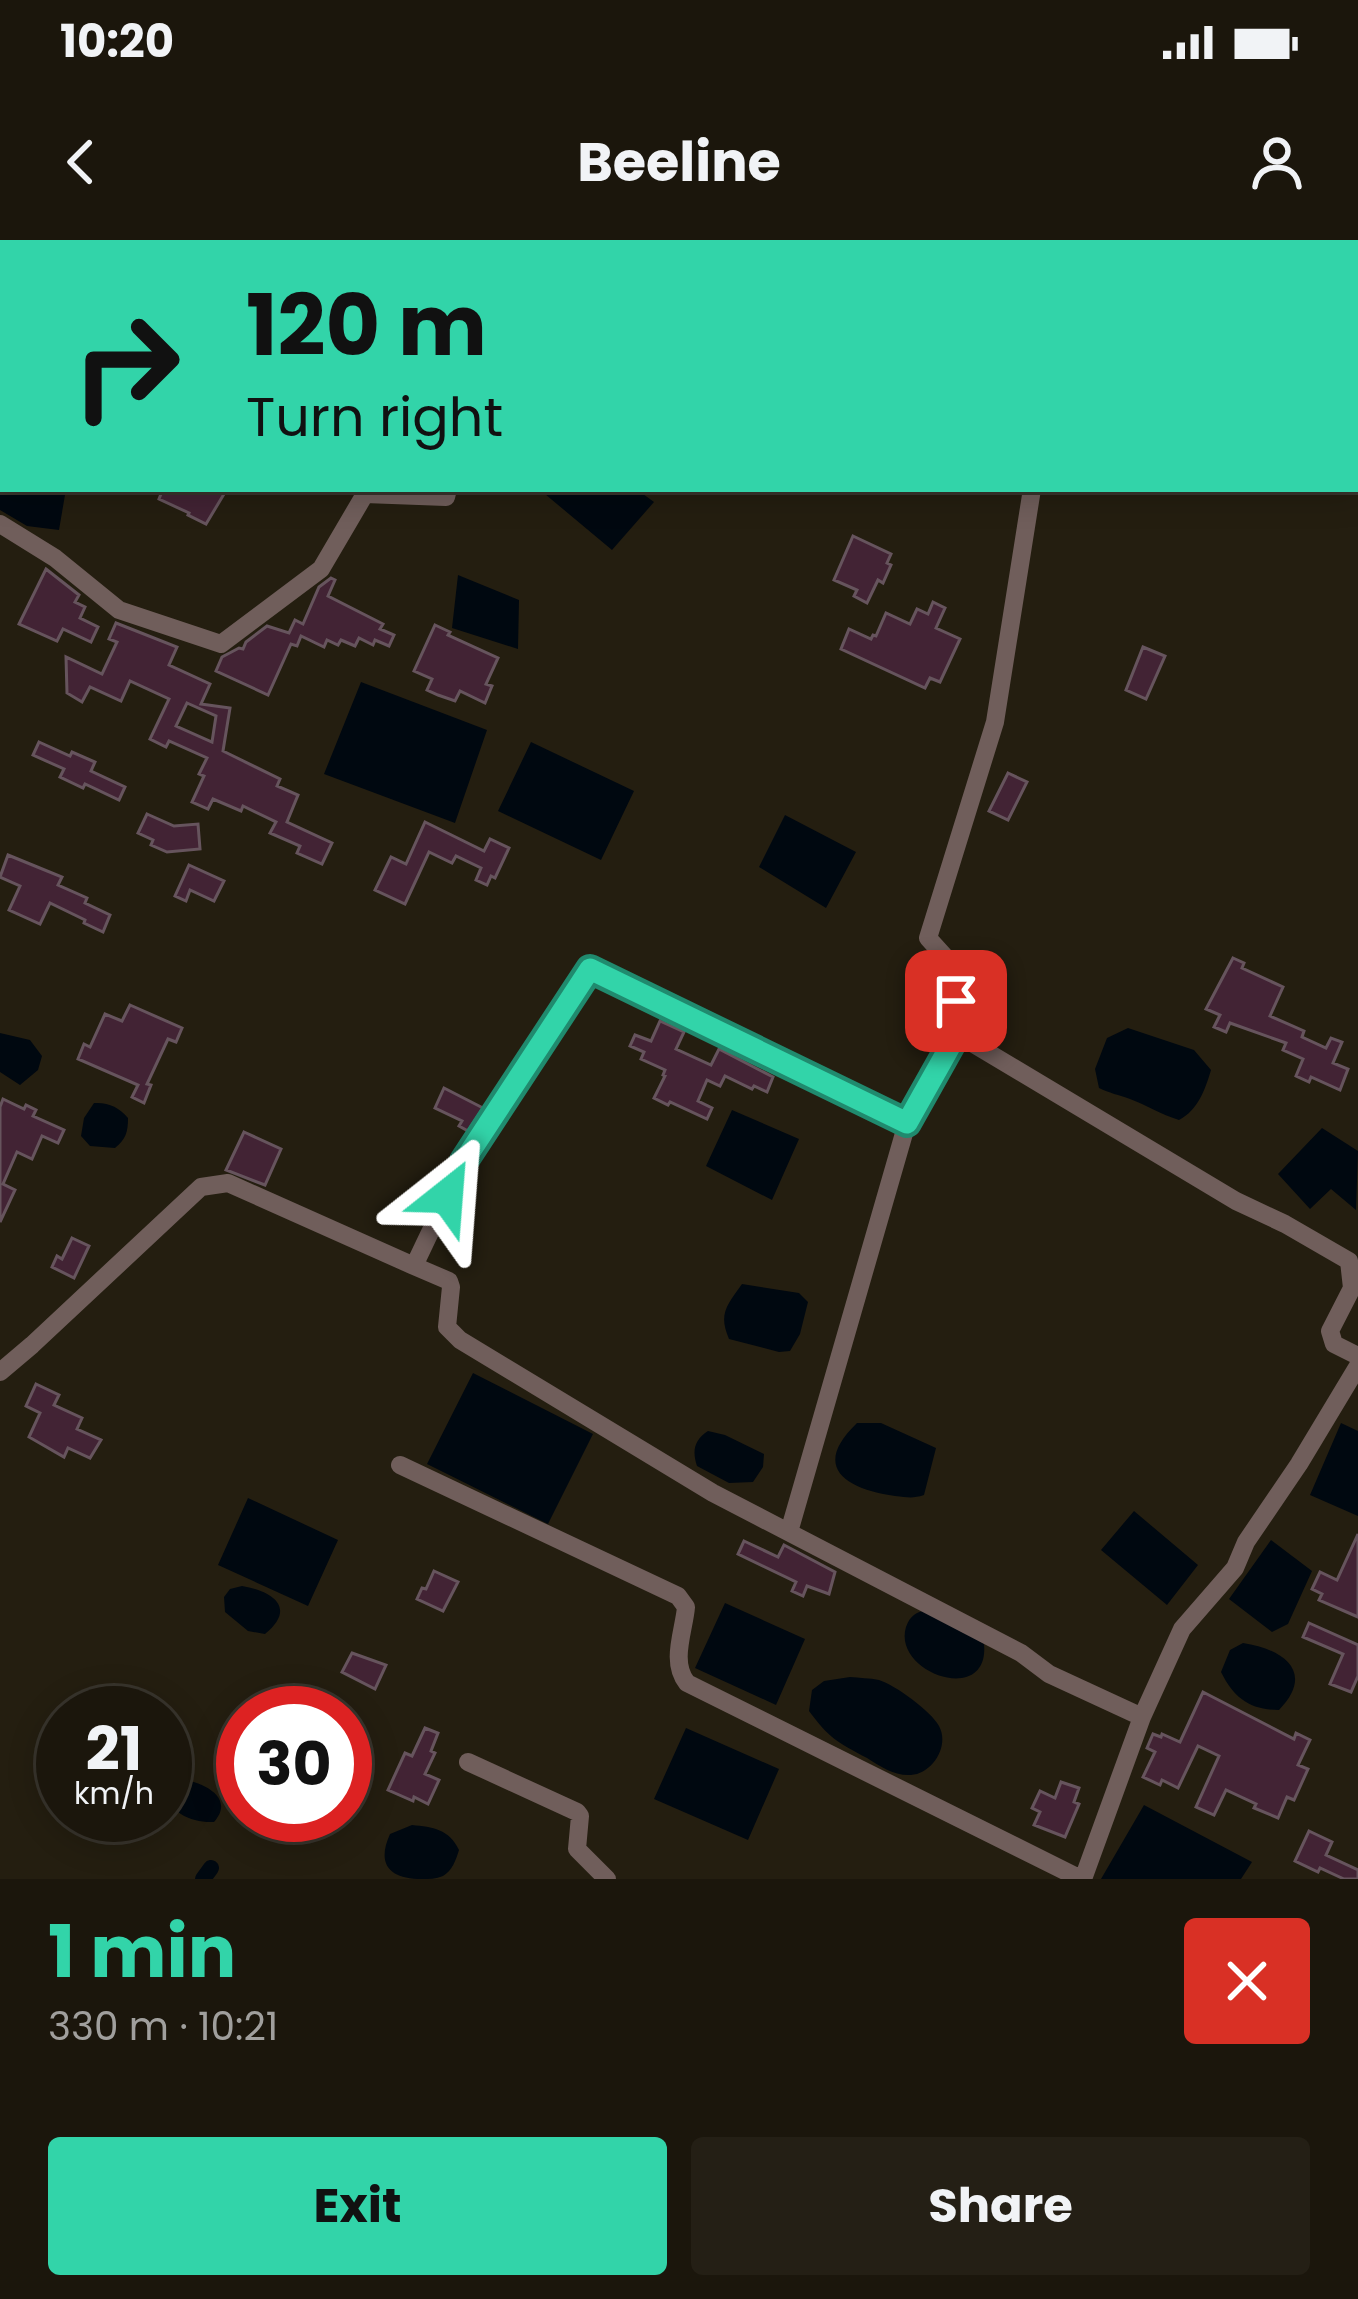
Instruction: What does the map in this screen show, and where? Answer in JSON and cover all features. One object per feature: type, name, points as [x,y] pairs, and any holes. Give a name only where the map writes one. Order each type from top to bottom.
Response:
[{"type":"street","points":[[0,524],[55,558],[118,610],[220,644],[321,568],[365,494],[446,496],[447,492]]},
{"type":"street","points":[[789,1532],[907,1123],[957,1034],[956,969],[928,938],[995,722],[1032,492]]},
{"type":"street","points":[[414,1266],[464,1161],[590,969],[907,1123]]},
{"type":"street","points":[[957,1034],[1236,1201],[1349,1261],[1352,1288],[1330,1331],[1334,1344],[1358,1356]]},
{"type":"street","points":[[0,1372],[201,1187],[228,1184],[449,1281],[447,1327],[451,1334],[713,1492],[1021,1653],[1049,1674],[1142,1718]]},
{"type":"street","points":[[400,1465],[678,1596],[686,1613],[677,1664],[687,1683],[1082,1879],[1142,1718],[1182,1629],[1235,1568],[1246,1542],[1358,1366]]},
{"type":"street","points":[[468,1762],[577,1812],[577,1849],[608,1879]]},
{"type":"shaded area","points":[[0,492],[65,492],[59,530],[27,526],[0,510]]},
{"type":"shaded area","points":[[543,492],[640,492],[654,502],[612,550]]},
{"type":"shaded area","points":[[458,575],[519,600],[518,649],[452,628]]},
{"type":"shaded area","points":[[361,682],[487,730],[455,823],[324,774]]},
{"type":"shaded area","points":[[531,742],[634,791],[601,860],[498,811]]},
{"type":"shaded area","points":[[785,815],[856,852],[826,908],[759,867]]},
{"type":"shaded area","points":[[1128,1028],[1194,1050],[1211,1070],[1186,1116],[1179,1120],[1099,1088],[1095,1069],[1107,1038]]},
{"type":"shaded area","points":[[0,1033],[30,1040],[42,1056],[38,1070],[20,1085],[0,1072]]},
{"type":"shaded area","points":[[94,1103],[113,1106],[128,1118],[126,1135],[115,1148],[90,1146],[81,1136],[84,1118]]},
{"type":"shaded area","points":[[732,1110],[799,1139],[772,1200],[706,1166]]},
{"type":"shaded area","points":[[1322,1128],[1358,1151],[1356,1210],[1331,1189],[1310,1209],[1278,1174]]},
{"type":"shaded area","points":[[742,1284],[799,1293],[808,1302],[790,1351],[729,1339],[726,1310]]},
{"type":"shaded area","points":[[473,1373],[593,1434],[548,1524],[427,1464]]},
{"type":"shaded area","points":[[857,1423],[881,1423],[936,1448],[924,1495],[878,1493],[840,1474],[836,1452]]},
{"type":"shaded area","points":[[1341,1423],[1358,1431],[1358,1516],[1310,1495]]},
{"type":"shaded area","points":[[708,1431],[764,1454],[763,1467],[753,1482],[729,1483],[697,1466],[695,1446]]},
{"type":"shaded area","points":[[248,1498],[338,1540],[308,1606],[218,1565]]},
{"type":"shaded area","points":[[1134,1511],[1198,1565],[1167,1605],[1101,1550]]},
{"type":"shaded area","points":[[1271,1540],[1312,1571],[1288,1624],[1272,1632],[1229,1599]]},
{"type":"shaded area","points":[[242,1586],[277,1602],[279,1616],[265,1634],[248,1631],[225,1612],[224,1597],[230,1589]]},
{"type":"shaded area","points":[[725,1603],[805,1639],[776,1705],[695,1668]]},
{"type":"shaded area","points":[[927,1610],[984,1644],[982,1663],[972,1674],[942,1676],[913,1658],[906,1644],[906,1627],[914,1615]]},
{"type":"shaded area","points":[[1243,1643],[1271,1651],[1290,1664],[1295,1684],[1279,1710],[1244,1701],[1221,1672],[1230,1650]]},
{"type":"shaded area","points":[[850,1677],[886,1683],[912,1699],[939,1726],[941,1750],[926,1770],[911,1775],[893,1772],[822,1727],[809,1711],[812,1690],[824,1681]]},
{"type":"shaded area","points":[[686,1728],[779,1769],[748,1840],[654,1799]]},
{"type":"shaded area","points":[[192,1782],[216,1795],[214,1822],[192,1819]]},
{"type":"shaded area","points":[[1144,1805],[1252,1862],[1241,1879],[1101,1879]]},
{"type":"shaded area","points":[[412,1825],[440,1830],[455,1843],[459,1850],[443,1876],[411,1878],[389,1868],[385,1854],[390,1834]]},
{"type":"building","points":[[162,492],[225,492],[206,524],[159,499]]},
{"type":"building","points":[[853,536],[891,554],[883,583],[878,580],[867,603],[854,596],[857,590],[834,580]]},
{"type":"building","points":[[46,569],[79,595],[75,602],[85,607],[80,618],[98,627],[91,642],[63,629],[57,641],[19,624]]},
{"type":"building","points":[[335,580],[328,596],[383,624],[380,629],[394,635],[389,646],[359,638],[355,646],[327,640],[324,647],[301,636],[297,646],[291,644],[268,695],[216,671],[222,657],[243,649],[267,626],[289,633],[295,620],[303,624],[319,587]]},
{"type":"building","points":[[933,602],[945,608],[936,628],[960,639],[940,682],[930,678],[925,688],[841,649],[849,629],[871,639],[886,613],[910,624],[917,609],[928,614]]},
{"type":"building","points":[[116,623],[177,647],[169,665],[210,684],[201,704],[230,708],[223,751],[280,779],[277,786],[298,795],[287,822],[332,843],[322,864],[297,853],[300,846],[270,833],[276,822],[243,806],[241,811],[213,799],[208,809],[192,802],[207,758],[169,741],[166,747],[150,739],[169,699],[130,681],[121,701],[90,687],[82,702],[67,693],[66,657],[102,674],[117,642],[109,639]],"holes":[[[187,703],[216,716],[212,742],[176,726]]]},
{"type":"building","points":[[435,625],[498,658],[486,684],[492,686],[485,703],[460,691],[455,701],[438,695],[427,690],[432,679],[414,671]]},
{"type":"building","points":[[1143,647],[1165,656],[1146,699],[1126,690]]},
{"type":"building","points":[[39,742],[95,762],[91,771],[125,787],[119,800],[60,777],[64,769],[33,755]]},
{"type":"building","points":[[1008,773],[1027,782],[1008,820],[989,811]]},
{"type":"building","points":[[147,814],[174,826],[198,824],[200,849],[167,852],[151,845],[153,840],[138,833]]},
{"type":"building","points":[[425,822],[484,851],[490,839],[509,848],[495,878],[491,876],[487,885],[476,880],[481,868],[456,856],[452,863],[429,852],[405,904],[375,890],[391,857],[406,864]]},
{"type":"building","points":[[8,855],[62,877],[58,885],[110,915],[103,932],[50,903],[40,924],[9,910],[20,886],[0,877]]},
{"type":"building","points":[[189,865],[224,881],[214,901],[190,890],[186,901],[175,896]]},
{"type":"building","points":[[1233,958],[1244,963],[1242,968],[1283,987],[1270,1016],[1304,1031],[1302,1037],[1326,1048],[1331,1038],[1342,1042],[1333,1063],[1348,1069],[1340,1090],[1296,1076],[1303,1059],[1283,1050],[1286,1043],[1230,1023],[1226,1032],[1214,1027],[1220,1015],[1206,1009]]},
{"type":"building","points":[[130,1005],[182,1028],[176,1042],[168,1039],[147,1084],[151,1085],[144,1103],[132,1097],[138,1085],[78,1059],[84,1044],[90,1047],[105,1014],[122,1021]]},
{"type":"building","points":[[660,1021],[684,1032],[676,1049],[711,1065],[719,1049],[773,1077],[767,1092],[725,1076],[720,1086],[707,1080],[698,1101],[712,1108],[707,1119],[654,1098],[665,1070],[641,1059],[644,1052],[630,1046],[635,1035],[651,1041]]},
{"type":"building","points":[[444,1088],[483,1108],[468,1131],[459,1126],[462,1121],[435,1108]]},
{"type":"building","points":[[3,1099],[36,1110],[33,1116],[64,1130],[58,1143],[42,1136],[32,1159],[17,1152],[3,1184],[15,1190],[0,1222],[0,1107]]},
{"type":"building","points":[[244,1132],[281,1149],[265,1185],[226,1170]]},
{"type":"building","points":[[72,1238],[89,1246],[74,1278],[52,1267],[57,1256],[62,1259]]},
{"type":"building","points":[[36,1384],[59,1395],[54,1405],[82,1418],[77,1429],[101,1440],[90,1458],[68,1448],[64,1457],[29,1437],[40,1413],[26,1406]]},
{"type":"building","points":[[1358,1534],[1358,1617],[1319,1600],[1322,1594],[1312,1589],[1320,1572],[1337,1580]]},
{"type":"building","points":[[744,1541],[778,1557],[784,1545],[835,1572],[829,1594],[807,1586],[803,1596],[792,1591],[796,1582],[738,1554]]},
{"type":"building","points":[[434,1571],[458,1582],[443,1611],[417,1599]]},
{"type":"building","points":[[1309,1623],[1358,1645],[1358,1676],[1351,1692],[1330,1684],[1343,1654],[1303,1637]]},
{"type":"building","points":[[352,1653],[386,1665],[375,1689],[342,1672]]},
{"type":"building","points":[[1203,1692],[1294,1739],[1296,1733],[1310,1740],[1298,1765],[1308,1769],[1294,1800],[1287,1797],[1278,1818],[1226,1790],[1214,1815],[1196,1807],[1219,1756],[1198,1746],[1178,1788],[1143,1777],[1155,1752],[1147,1748],[1153,1734],[1180,1742]]},
{"type":"building","points":[[425,1728],[438,1733],[425,1774],[439,1780],[428,1804],[388,1790],[405,1753],[412,1756]]},
{"type":"building","points":[[1061,1782],[1079,1788],[1074,1802],[1079,1804],[1065,1837],[1034,1825],[1040,1812],[1032,1808],[1040,1791],[1055,1798]]},
{"type":"building","points":[[1309,1831],[1332,1842],[1326,1855],[1358,1870],[1358,1879],[1344,1879],[1320,1868],[1318,1872],[1295,1861]]},
{"type":"waterway","points":[[203,1879],[211,1868]]},
{"type":"route","points":[[447,1196],[464,1161],[590,969],[907,1123],[957,1034],[956,1001]]}]
